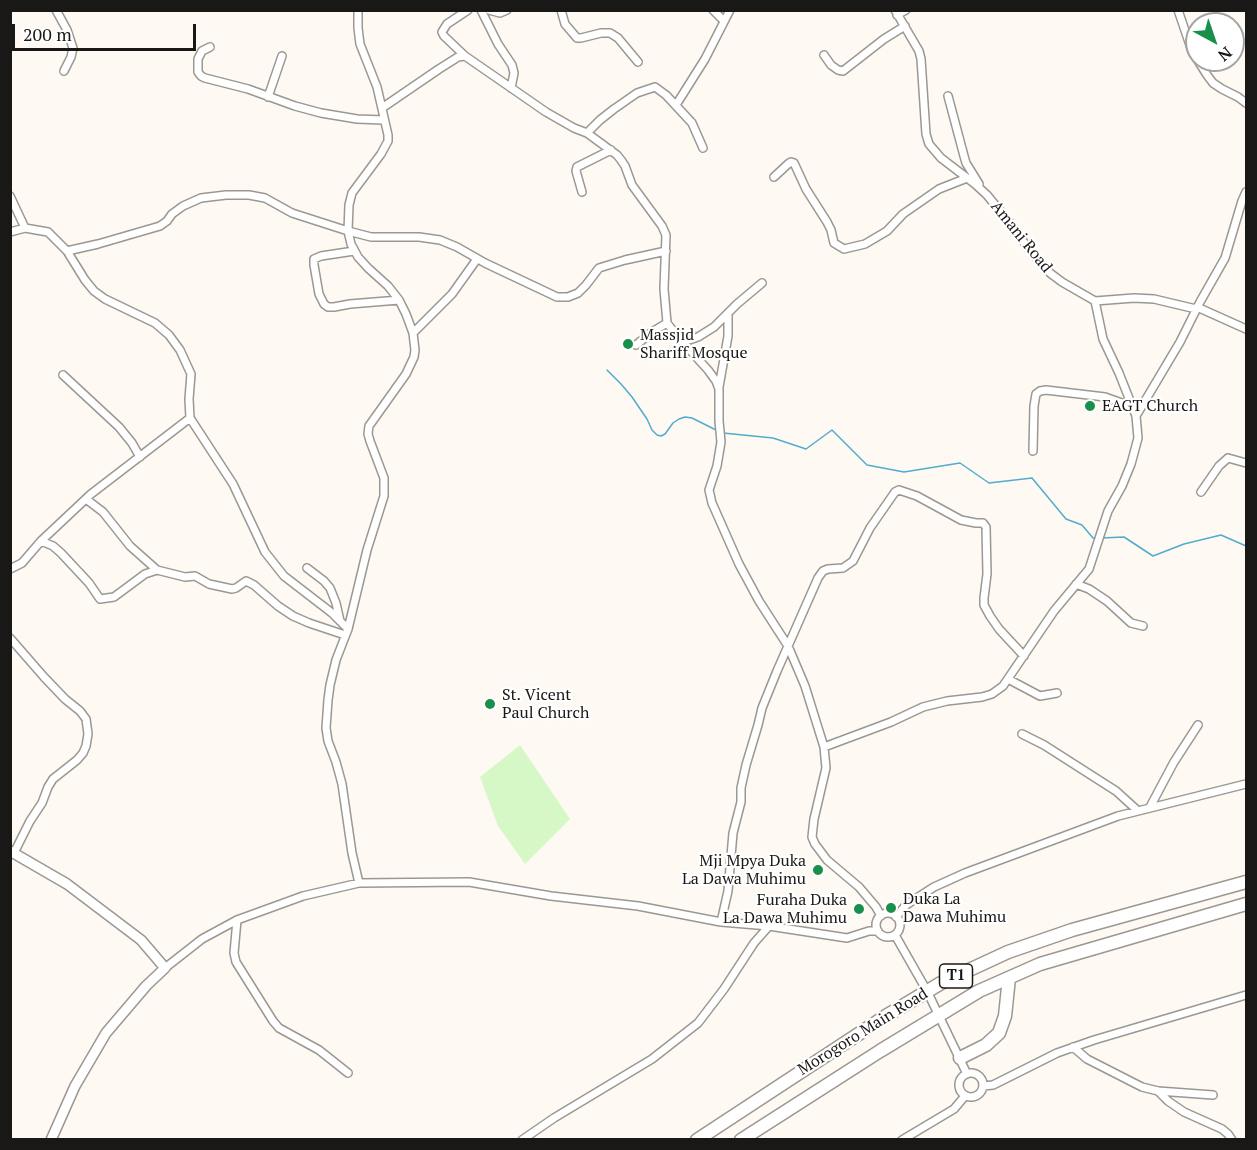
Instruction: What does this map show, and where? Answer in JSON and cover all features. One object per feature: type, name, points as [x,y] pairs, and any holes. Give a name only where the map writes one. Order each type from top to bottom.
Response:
[{"type":"highway","name":"Morogoro Main Road","points":[[697,1140],[797,1073],[927,991],[1008,952],[1061,934],[1246,882]]},
{"type":"highway","name":"Morogoro Main Road","points":[[741,1140],[979,991],[1040,964],[1246,904]]},
{"type":"highway","points":[[960,1058],[986,1045],[999,1033],[1005,1016],[1009,978]]},
{"type":"street","points":[[56,10],[67,30],[73,48],[64,71]]},
{"type":"street","points":[[358,10],[360,44],[377,87],[388,141],[374,165],[352,193],[348,231],[354,251],[399,300],[413,333],[415,350],[412,363],[369,426],[370,441],[384,478],[382,504],[330,685],[326,728],[342,784],[358,883]]},
{"type":"street","points":[[468,10],[447,24],[442,32],[444,36],[465,56],[546,112],[587,133],[610,150],[625,166],[632,185],[664,230],[667,238],[664,290],[668,323],[708,370],[719,387]]},
{"type":"street","points":[[481,10],[498,44],[512,65],[514,73],[511,88]]},
{"type":"street","points":[[489,10],[500,13],[507,10]]},
{"type":"street","points":[[561,10],[565,24],[577,38],[610,33],[621,41],[638,62]]},
{"type":"street","points":[[713,10],[724,21]]},
{"type":"street","points":[[676,105],[705,59],[730,10]]},
{"type":"street","points":[[896,13],[906,10]]},
{"type":"street","points":[[1178,10],[1192,51],[1207,75],[1213,83],[1246,103]]},
{"type":"street","name":"Amani Road","points":[[896,13],[915,42],[921,59],[926,134],[929,144],[941,158],[967,178],[999,208],[1028,248],[1050,273],[1095,301]]},
{"type":"street","points":[[824,55],[831,65],[843,71],[884,39],[905,26]]},
{"type":"street","points":[[210,47],[202,51],[198,59],[201,76],[208,79],[331,115],[384,120]]},
{"type":"street","points":[[268,97],[282,56]]},
{"type":"street","points":[[382,108],[458,57],[465,56]]},
{"type":"street","points":[[587,133],[614,109],[638,93],[655,87],[692,123],[703,148]]},
{"type":"street","points":[[948,96],[966,163],[983,192]]},
{"type":"street","points":[[582,192],[577,167],[610,150]]},
{"type":"street","points":[[774,177],[788,164],[794,163],[806,189],[831,230],[834,243],[844,249],[872,240],[890,229],[903,214],[939,189],[967,178]]},
{"type":"street","points":[[1136,416],[1180,342],[1225,258],[1246,192]]},
{"type":"street","points":[[67,251],[160,226],[172,214],[192,201],[226,195],[259,196],[292,213],[371,237],[431,238],[457,247],[477,259],[559,297],[568,297],[578,293],[598,268],[666,251]]},
{"type":"street","points":[[10,196],[25,228]]},
{"type":"street","points":[[10,232],[25,228],[48,232],[67,251],[94,291],[105,299],[160,326],[175,343],[191,374],[190,418],[233,484],[260,544],[284,576],[340,621]]},
{"type":"street","points":[[354,251],[314,259],[324,304],[334,307],[399,300]]},
{"type":"street","points":[[413,333],[447,300],[477,259]]},
{"type":"street","points":[[683,342],[698,337],[714,327],[762,283]]},
{"type":"street","points":[[824,747],[891,722],[923,707],[992,694],[1003,686],[1054,611],[1089,569],[1108,511],[1131,464],[1138,438],[1136,416],[1103,339],[1095,301],[1154,299],[1197,308],[1246,329]]},
{"type":"street","points":[[728,313],[728,336],[719,387],[720,447],[709,494],[711,503],[739,564],[759,601],[788,646],[805,686],[824,747],[826,768],[812,837],[827,860],[859,887],[881,916]]},
{"type":"street","points":[[636,345],[668,323]]},
{"type":"street","points":[[63,375],[119,427],[140,457]]},
{"type":"street","points":[[1033,450],[1034,406],[1036,394],[1040,391],[1105,397],[1133,407]]},
{"type":"street","points":[[10,569],[22,563],[41,541],[86,499],[190,418]]},
{"type":"street","points":[[1201,492],[1219,466],[1228,458],[1246,463]]},
{"type":"street","points":[[721,922],[728,891],[733,832],[741,802],[741,788],[762,708],[818,578],[826,570],[843,568],[853,561],[870,528],[895,492],[899,490],[936,505],[961,520],[984,523],[987,574],[984,605],[1003,634],[1024,656]]},
{"type":"street","points":[[86,499],[103,512],[130,546],[157,570],[185,577],[195,576],[209,584],[232,589],[248,582],[293,616],[309,623],[346,632]]},
{"type":"street","points":[[41,541],[53,546],[61,553],[89,583],[100,599],[114,597],[145,574],[157,570]]},
{"type":"street","points":[[307,568],[330,588],[340,621],[346,632]]},
{"type":"street","points":[[1076,584],[1089,589],[1107,601],[1131,623],[1143,626]]},
{"type":"street","points":[[10,638],[65,699],[80,711],[86,719],[88,734],[86,746],[78,760],[53,779],[42,803],[12,852],[67,884],[141,940],[165,968]]},
{"type":"street","points":[[1008,679],[1040,696],[1057,693]]},
{"type":"street","points":[[1150,807],[1174,762],[1198,726]]},
{"type":"street","points":[[1022,734],[1044,745],[1116,791],[1137,810]]},
{"type":"street","points":[[896,917],[906,905],[934,887],[965,873],[1137,810],[1246,784]]},
{"type":"street","points":[[51,1140],[75,1086],[106,1033],[146,986],[202,939],[237,920],[303,896],[358,883],[469,882],[551,896],[638,906],[721,922],[769,926],[847,938],[869,931],[878,931]]},
{"type":"street","points":[[887,914],[896,917],[900,926],[895,934],[885,937],[879,933],[877,921],[881,916],[887,914]]},
{"type":"street","points":[[237,920],[234,952],[236,962],[273,1021],[279,1028],[319,1050],[348,1073]]},
{"type":"street","points":[[522,1140],[652,1059],[698,1023],[724,989],[754,943],[769,926]]},
{"type":"street","points":[[895,934],[927,991],[967,1074]]},
{"type":"street","points":[[982,1086],[993,1085],[1032,1064],[1073,1047],[1246,995]]},
{"type":"street","points":[[1073,1047],[1087,1059],[1142,1087],[1158,1091],[1213,1095]]},
{"type":"street","points":[[967,1074],[979,1077],[982,1086],[980,1092],[975,1096],[965,1096],[960,1091],[959,1084],[967,1074]]},
{"type":"street","points":[[1158,1091],[1184,1112],[1222,1129],[1232,1140]]},
{"type":"street","points":[[903,1140],[954,1109],[965,1096]]},
{"type":"green space","points":[[520,745],[570,819],[525,864],[498,826],[480,777]]},
{"type":"waterway","points":[[607,370],[632,397],[657,435],[665,434],[673,423],[685,417],[716,430]]},
{"type":"waterway","points":[[723,433],[773,438],[806,449],[832,430],[867,465],[904,472],[960,463],[989,483],[1032,478],[1066,519],[1082,525],[1093,538],[1096,538]]},
{"type":"waterway","points":[[1101,538],[1124,537],[1153,556],[1184,544],[1221,535],[1246,546]]},
{"type":"place","name":"Massjid Shariff Mosque","points":[[628,344]]},
{"type":"place","name":"EAGT Church","points":[[1090,406]]},
{"type":"place","name":"St. Vicent Paul Church","points":[[490,704]]},
{"type":"place","name":"Mji Mpya Duka La Dawa Muhimu","points":[[818,870]]},
{"type":"place","name":"Duka La Dawa Muhimu","points":[[891,908]]},
{"type":"place","name":"Furaha Duka La Dawa Muhimu","points":[[859,909]]}]
